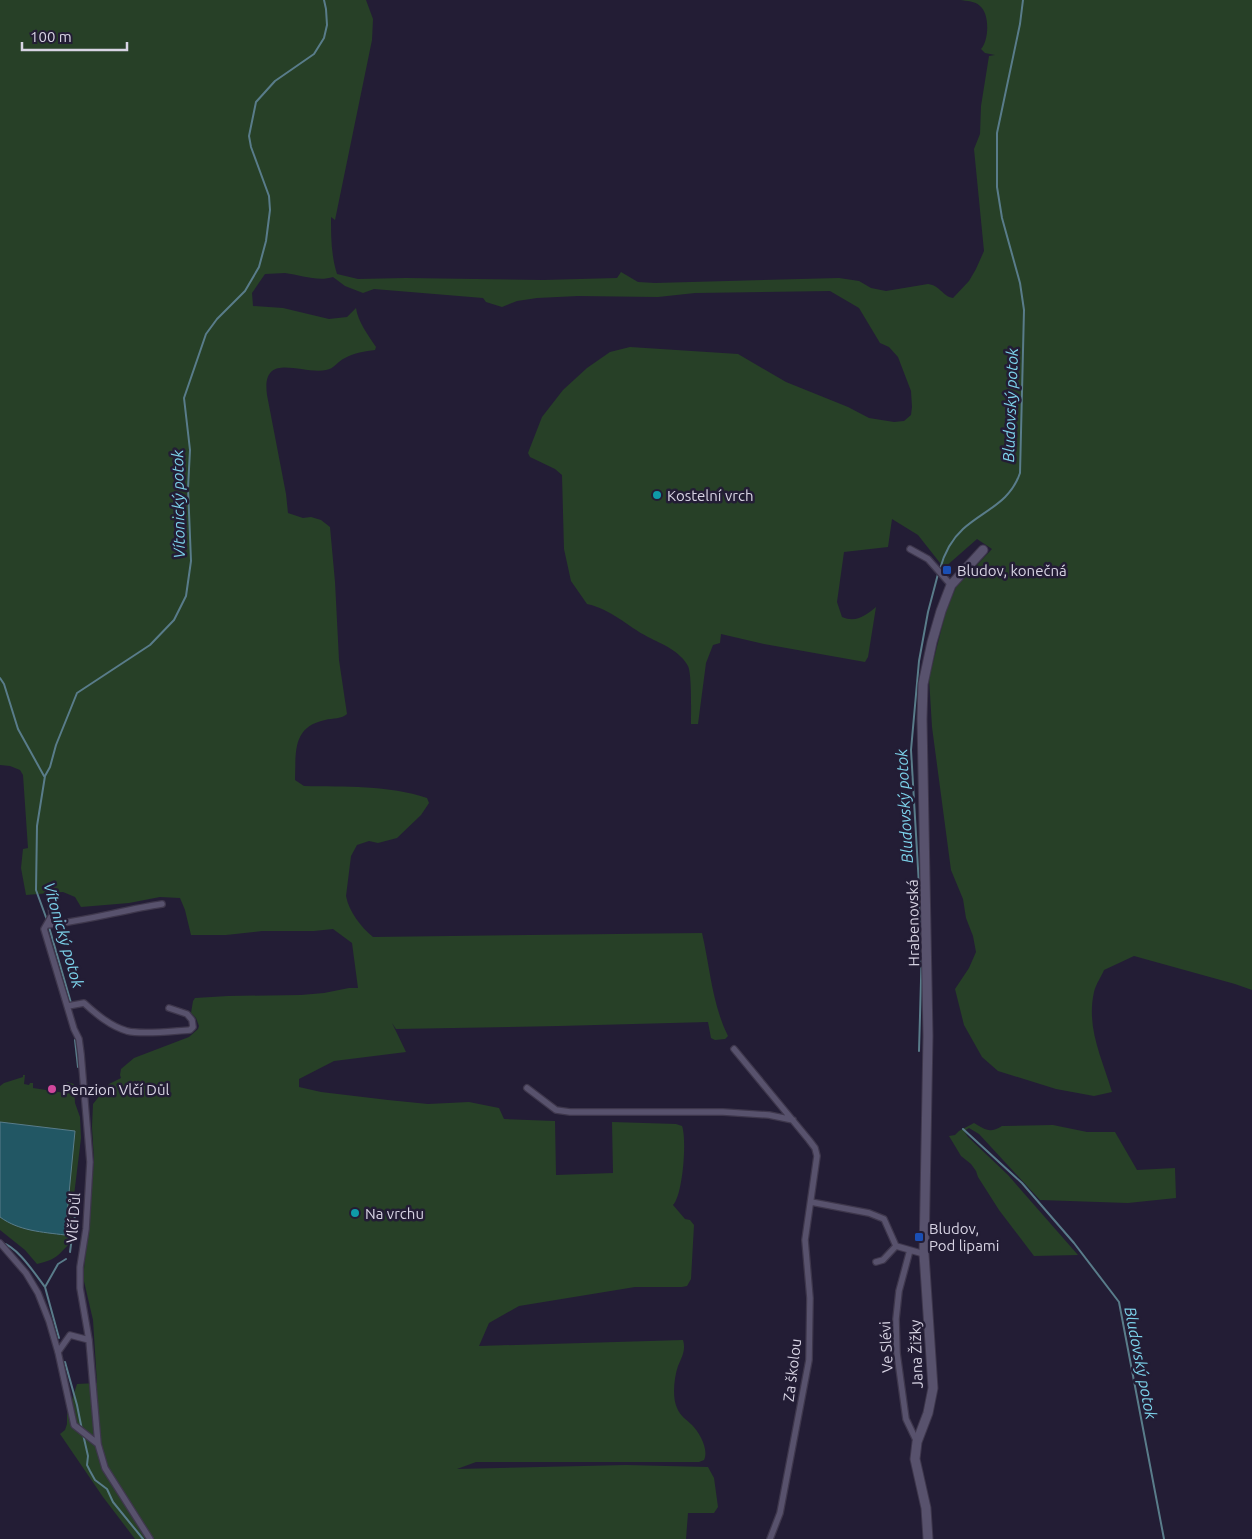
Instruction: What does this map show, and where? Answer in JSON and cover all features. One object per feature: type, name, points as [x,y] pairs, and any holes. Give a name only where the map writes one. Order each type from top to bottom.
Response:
[{"type":"street","points":[[910,549],[928,559],[951,585]]},
{"type":"street","name":"Hrabenovská","points":[[926,1085],[928,1027],[922,719],[923,684],[941,610],[951,585],[983,550]]},
{"type":"street","name":"Vlčí Důl","points":[[50,892],[52,915],[44,929],[74,1029],[79,1039],[81,1054],[90,1162],[86,1229],[80,1267],[80,1288],[88,1340],[98,1444],[105,1468],[150,1539]]},
{"type":"street","points":[[47,924],[87,920],[131,909],[162,904]]},
{"type":"street","points":[[68,1006],[84,1003],[96,1014],[127,1031],[190,1030],[192,1020],[187,1014],[168,1008]]},
{"type":"street","name":"Za školou","points":[[734,1049],[815,1148],[817,1156],[805,1240],[810,1298],[809,1360],[780,1513],[770,1539]]},
{"type":"street","name":"Jana Žižky","points":[[926,1085],[924,1254],[933,1388],[928,1413],[917,1442],[915,1459],[926,1508],[928,1539]]},
{"type":"street","points":[[527,1088],[556,1110],[570,1112],[723,1112],[769,1115],[792,1120]]},
{"type":"street","points":[[811,1202],[869,1213],[884,1220],[896,1246],[924,1254]]},
{"type":"street","points":[[0,1243],[26,1273],[38,1293],[49,1320],[74,1425],[98,1444]]},
{"type":"street","points":[[876,1262],[883,1260],[896,1246]]},
{"type":"street","name":"Ve Slévi","points":[[910,1250],[899,1291],[896,1319],[897,1353],[906,1419],[917,1442]]},
{"type":"street","points":[[58,1352],[70,1334],[88,1340]]},
{"type":"shaded area","points":[[0,0],[366,0],[373,19],[372,40],[335,220],[331,217],[332,253],[337,274],[358,279],[543,280],[617,278],[621,272],[638,282],[655,283],[839,278],[859,281],[871,288],[886,291],[928,284],[953,298],[969,281],[984,251],[974,149],[980,134],[981,106],[989,56],[995,55],[985,53],[981,49],[987,34],[986,15],[983,10],[976,3],[960,0],[1252,0],[1252,990],[1134,956],[1104,970],[1094,992],[1092,1018],[1096,1043],[1112,1092],[1094,1096],[1056,1089],[998,1071],[982,1057],[964,1025],[955,989],[969,968],[976,952],[973,936],[966,918],[963,899],[951,870],[932,727],[929,678],[946,611],[956,587],[992,549],[977,539],[944,568],[918,535],[892,519],[888,547],[844,552],[837,602],[842,617],[856,619],[864,616],[876,607],[868,657],[865,662],[764,644],[721,634],[720,643],[713,645],[706,663],[698,724],[691,724],[690,677],[685,661],[670,649],[640,633],[611,614],[596,606],[587,604],[571,581],[564,549],[562,475],[555,469],[530,457],[528,453],[542,417],[563,390],[587,368],[610,352],[630,347],[738,354],[786,382],[848,407],[869,418],[894,422],[904,421],[911,415],[911,391],[898,357],[889,347],[880,343],[859,308],[830,291],[695,293],[658,297],[578,296],[537,298],[517,301],[502,307],[486,302],[483,298],[374,289],[363,293],[345,286],[333,277],[315,278],[285,273],[265,274],[252,293],[253,306],[283,308],[329,319],[347,317],[356,308],[361,323],[376,347],[375,350],[348,356],[326,370],[277,369],[270,373],[267,381],[267,395],[288,513],[303,518],[311,517],[321,520],[330,527],[339,660],[347,714],[340,718],[314,723],[301,735],[296,751],[295,780],[304,786],[397,791],[427,798],[429,803],[421,815],[397,838],[378,843],[369,841],[357,845],[351,856],[346,896],[356,919],[373,937],[702,933],[718,1011],[728,1036],[725,1039],[715,1040],[711,1038],[708,1022],[396,1029],[392,1023],[406,1052],[334,1061],[299,1079],[299,1087],[321,1092],[428,1104],[469,1102],[499,1108],[504,1119],[555,1121],[556,1175],[613,1173],[612,1122],[676,1124],[682,1126],[684,1142],[682,1179],[673,1205],[685,1219],[690,1220],[694,1225],[691,1279],[687,1286],[635,1287],[519,1306],[489,1323],[479,1346],[683,1340],[684,1350],[678,1366],[674,1398],[680,1413],[701,1437],[705,1447],[704,1460],[699,1462],[476,1462],[457,1469],[626,1465],[708,1467],[714,1478],[718,1507],[714,1513],[688,1513],[686,1539],[135,1539],[103,1497],[60,1434],[65,1430],[67,1415],[77,1384],[97,1383],[93,1320],[83,1277],[94,1160],[93,1104],[109,1084],[121,1078],[121,1069],[134,1058],[189,1037],[198,1029],[199,1026],[196,1018],[191,1013],[195,998],[301,995],[358,988],[352,943],[333,929],[191,935],[180,898],[160,897],[129,903],[81,907],[75,897],[63,892],[26,895],[21,868],[23,849],[28,848],[23,775],[20,770],[0,765]]},
{"type":"shaded area","points":[[25,1075],[24,1084],[29,1085],[33,1083],[33,1088],[65,1093],[67,1082],[74,1084],[75,1103],[80,1117],[81,1138],[68,1245],[55,1258],[37,1264],[25,1250],[0,1230],[0,1086],[23,1077]]},
{"type":"shaded area","points":[[0,1122],[75,1131],[65,1235],[23,1228],[0,1217]]},
{"type":"shaded area","points":[[974,1123],[990,1130],[1002,1126],[1053,1125],[1087,1132],[1115,1132],[1137,1170],[1175,1168],[1176,1198],[1128,1203],[1040,1200],[979,1134],[969,1128],[964,1131],[968,1137],[1008,1175],[1078,1255],[1034,1256],[999,1210],[976,1171],[961,1156],[949,1136],[955,1135]]},
{"type":"waterway","name":"Vítonický potok","points":[[47,920],[36,890],[37,826],[45,776],[77,693],[150,645],[174,620],[186,596],[191,561],[188,488],[190,450],[184,398],[206,334],[217,319],[245,291],[259,267],[266,241],[270,210],[269,196],[251,147],[249,136],[256,102],[275,81],[314,54],[324,38],[327,25],[324,0]]},
{"type":"waterway","name":"Bludovský potok","points":[[940,569],[946,553],[955,538],[971,522],[1003,499],[1016,483],[1020,473],[1024,310],[1020,283],[1002,218],[997,187],[997,133],[1020,24],[1023,0]]},
{"type":"waterway","name":"Bludovský potok","points":[[922,936],[911,750],[919,661],[928,612],[938,574]]},
{"type":"waterway","points":[[0,678],[4,684],[18,729],[44,776]]},
{"type":"waterway","name":"Vítonický potok","points":[[49,927],[71,1003]]},
{"type":"waterway","name":"Bludovský potok","points":[[919,1051],[922,946]]},
{"type":"waterway","name":"Vítonický potok","points":[[75,1040],[78,1067]]},
{"type":"waterway","name":"Bludovský potok","points":[[963,1129],[1022,1183],[1074,1243],[1119,1302],[1164,1539]]},
{"type":"waterway","name":"Vítonický potok","points":[[70,1252],[78,1193]]},
{"type":"waterway","points":[[2,1243],[8,1245],[20,1255],[45,1287]]},
{"type":"waterway","name":"Vítonický potok","points":[[59,1338],[45,1287],[58,1264],[66,1259]]},
{"type":"waterway","name":"Vítonický potok","points":[[65,1362],[82,1430]]},
{"type":"waterway","name":"Vítonický potok","points":[[83,1434],[88,1456],[87,1465],[95,1480],[107,1489],[113,1502],[143,1539]]},
{"type":"place","name":"Kostelní vrch","points":[[657,495]]},
{"type":"place","name":"Bludov, konečná","points":[[947,570]]},
{"type":"place","name":"Penzion Vlčí Důl","points":[[52,1089]]},
{"type":"place","name":"Na vrchu","points":[[355,1213]]},
{"type":"place","name":"Bludov, Pod lipami","points":[[919,1237]]}]
